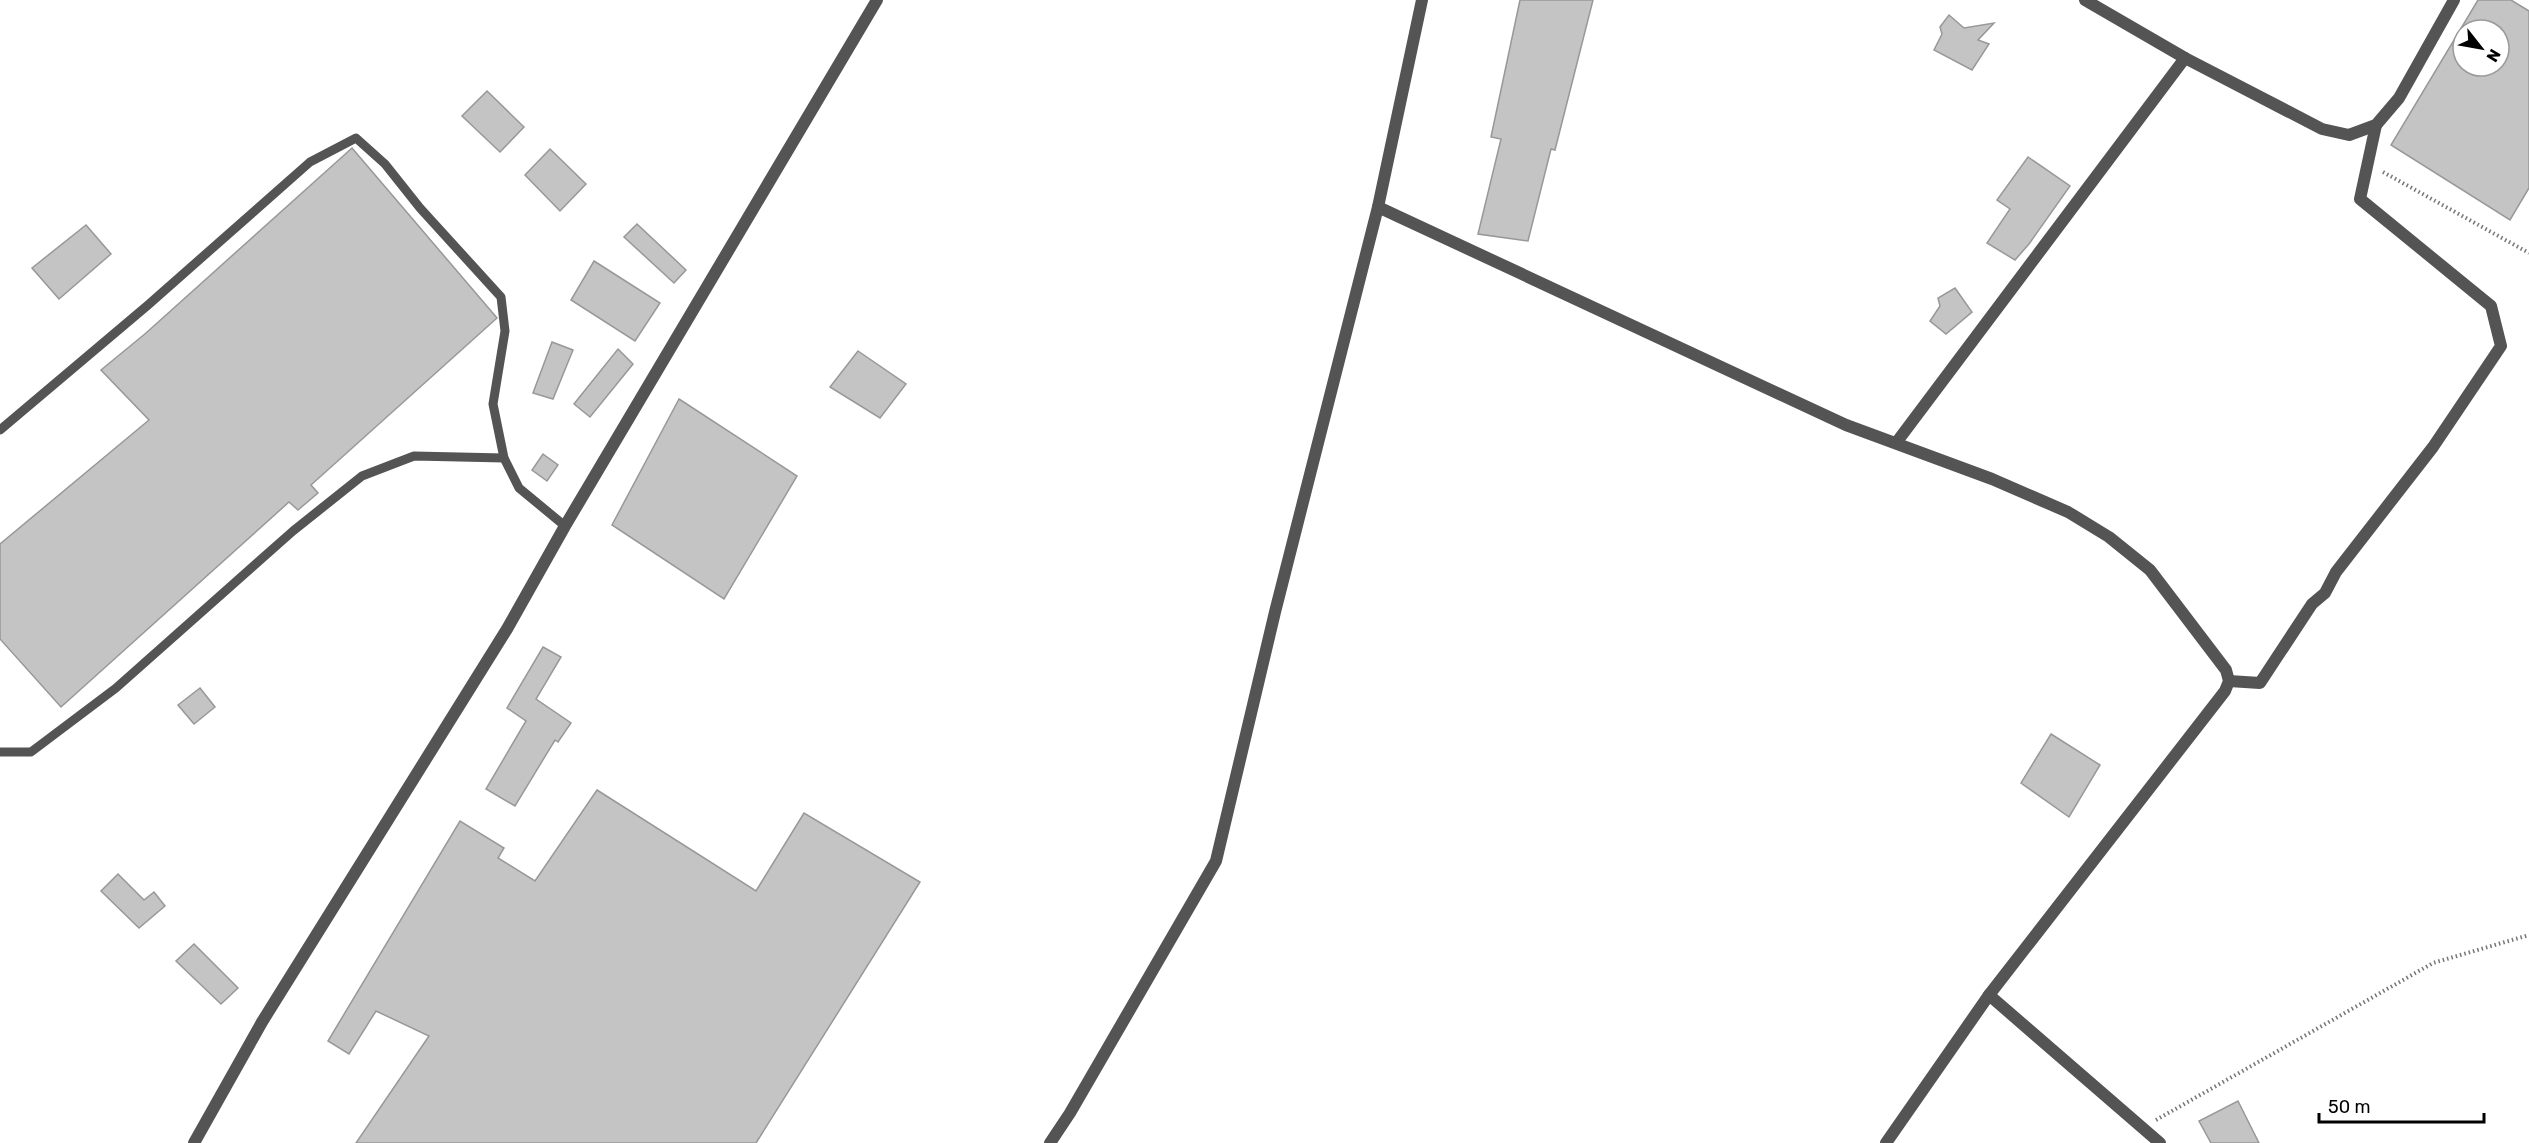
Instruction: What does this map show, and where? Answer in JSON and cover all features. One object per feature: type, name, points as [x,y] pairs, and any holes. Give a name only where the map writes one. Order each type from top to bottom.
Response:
[{"type":"street","points":[[194,1143],[261,1022],[507,629],[877,0]]},
{"type":"street","points":[[1050,1143],[1076,1103],[1216,861],[1275,612],[1378,207],[1422,0]]},
{"type":"street","points":[[2085,0],[2185,58],[2322,129],[2349,135],[2376,125]]},
{"type":"street","points":[[2229,681],[2260,682],[2312,604],[2325,593],[2336,572],[2433,447],[2501,346],[2491,306],[2360,199],[2376,125],[2399,98],[2454,0]]},
{"type":"street","points":[[1896,443],[2185,58]]},
{"type":"street","points":[[1378,207],[1846,425],[1992,479],[2058,507],[2109,537],[2150,570],[2226,670],[2229,681],[2225,691],[1989,995],[1886,1143]]},
{"type":"street","points":[[1989,995],[2160,1143]]},
{"type":"lane","points":[[0,430],[148,305],[310,162],[356,138],[385,164],[420,208],[501,297],[506,331],[493,404],[504,458],[519,488],[566,526]]},
{"type":"lane","points":[[0,752],[31,752],[116,688],[293,531],[362,476],[414,456],[504,458]]},
{"type":"path","points":[[2367,164],[2529,253]]},
{"type":"path","points":[[2143,1128],[2433,963],[2529,935]]},
{"type":"building","points":[[1520,0],[1593,0],[1555,150],[1551,149],[1528,241],[1478,234],[1501,139],[1491,137]]},
{"type":"building","points":[[2478,0],[2511,0],[2529,11],[2529,188],[2510,220],[2391,145],[2451,45],[2451,78],[2511,78],[2511,18],[2467,18]]},
{"type":"building","points":[[1949,15],[1964,28],[1994,23],[1978,40],[1989,44],[1972,70],[1934,50],[1942,34],[1940,27]]},
{"type":"building","points":[[487,91],[524,127],[500,152],[462,116]]},
{"type":"building","points":[[352,148],[497,318],[311,485],[318,493],[298,510],[289,502],[61,707],[0,639],[0,544],[149,420],[101,370],[146,333]]},
{"type":"building","points":[[550,149],[586,184],[560,211],[525,175]]},
{"type":"building","points":[[2028,157],[2070,186],[2015,260],[1987,243],[2010,209],[1997,200]]},
{"type":"building","points":[[637,224],[686,270],[674,283],[624,237]]},
{"type":"building","points":[[86,225],[111,254],[59,299],[32,268]]},
{"type":"building","points":[[594,261],[660,303],[635,341],[571,300]]},
{"type":"building","points":[[1955,288],[1972,312],[1946,334],[1930,321],[1940,306],[1938,298]]},
{"type":"building","points":[[552,342],[573,350],[553,399],[533,393]]},
{"type":"building","points":[[618,349],[633,364],[590,417],[574,404]]},
{"type":"building","points":[[858,351],[906,384],[880,418],[830,387]]},
{"type":"building","points":[[679,399],[797,476],[724,599],[612,525]]},
{"type":"building","points":[[543,454],[558,465],[547,481],[532,470]]},
{"type":"building","points":[[543,647],[561,657],[536,699],[571,723],[558,742],[555,740],[515,806],[486,789],[526,721],[507,708]]},
{"type":"building","points":[[200,688],[215,707],[194,724],[178,705]]},
{"type":"building","points":[[2051,734],[2100,765],[2069,817],[2021,783]]},
{"type":"building","points":[[597,790],[756,891],[804,813],[920,882],[756,1143],[356,1143],[429,1036],[376,1011],[349,1054],[328,1041],[460,821],[504,848],[498,858],[535,881]]},
{"type":"building","points":[[118,874],[144,900],[154,892],[165,906],[139,928],[101,891]]},
{"type":"building","points":[[194,944],[238,988],[221,1004],[176,961]]},
{"type":"building","points":[[2238,1101],[2259,1143],[2211,1143],[2199,1121]]}]
